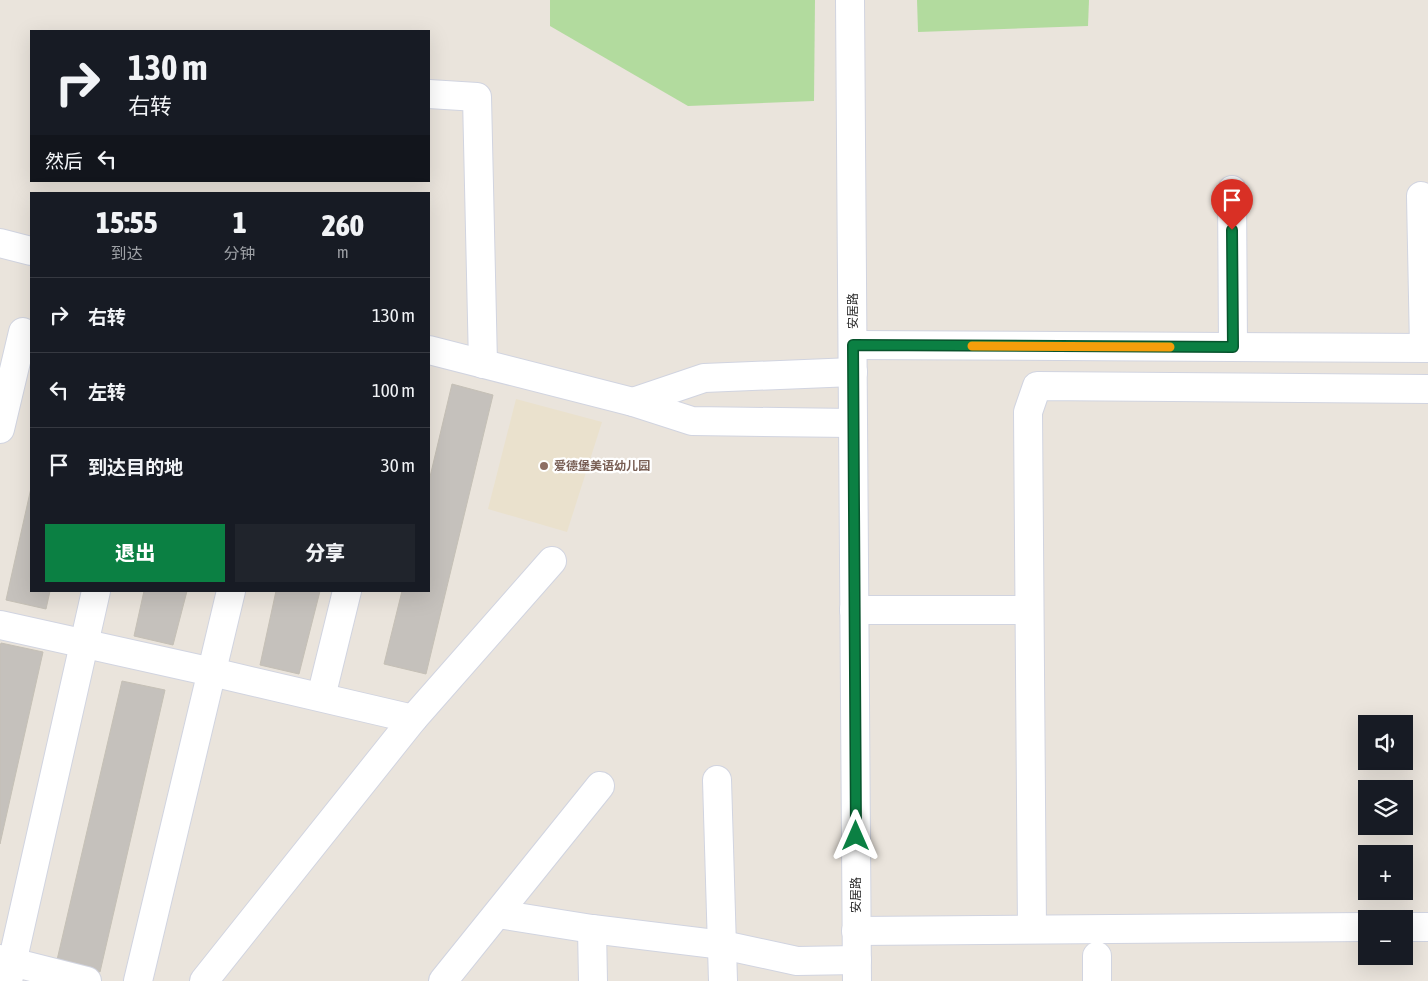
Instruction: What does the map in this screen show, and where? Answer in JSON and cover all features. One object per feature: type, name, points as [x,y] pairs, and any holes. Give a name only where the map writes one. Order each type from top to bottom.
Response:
[{"type":"street","name":"安居路","points":[[850,0],[857,971]]},
{"type":"street","points":[[430,94],[477,97],[483,364]]},
{"type":"street","points":[[1232,190],[1233,347]]},
{"type":"street","points":[[853,345],[1426,348],[1421,196]]},
{"type":"street","points":[[0,243],[30,251]]},
{"type":"street","points":[[0,429],[23,332]]},
{"type":"street","points":[[430,350],[633,402],[692,421],[852,423]]},
{"type":"street","points":[[633,402],[704,378],[853,372]]},
{"type":"street","points":[[1032,929],[1028,412],[1036,386],[1428,388]]},
{"type":"street","points":[[204,981],[413,719],[552,561]]},
{"type":"street","points":[[87,981],[6,967],[96,592]]},
{"type":"street","points":[[138,981],[231,592]]},
{"type":"street","points":[[321,697],[347,592]]},
{"type":"street","points":[[854,610],[1029,610]]},
{"type":"street","points":[[0,625],[413,719]]},
{"type":"street","points":[[717,780],[723,981]]},
{"type":"street","points":[[443,981],[600,786]]},
{"type":"street","points":[[498,914],[592,929],[723,945],[797,961],[857,971]]},
{"type":"street","points":[[1413,927],[1428,927]]},
{"type":"street","points":[[856,931],[1358,928]]},
{"type":"street","points":[[592,929],[592,981]]},
{"type":"shaded area","name":"爱德堡美语幼儿园","points":[[516,399],[602,422],[567,532],[488,509]]},
{"type":"green space","points":[[550,0],[815,0],[814,101],[688,106],[550,26]]},
{"type":"green space","points":[[917,0],[1089,0],[1088,26],[918,32]]},
{"type":"building","points":[[452,384],[493,395],[426,674],[384,664],[402,592],[430,592],[430,477]]},
{"type":"building","points":[[30,492],[30,592],[50,592],[46,609],[6,600]]},
{"type":"building","points":[[144,592],[187,592],[173,645],[134,636]]},
{"type":"building","points":[[276,592],[320,592],[299,674],[260,665]]},
{"type":"building","points":[[1,643],[43,652],[0,844],[0,646]]},
{"type":"building","points":[[122,681],[165,690],[100,972],[57,960]]},
{"type":"slow traffic","points":[[972,346],[1170,347]]},
{"type":"place","name":"爱德堡美语幼儿园","points":[[544,466]]},
{"type":"route","points":[[856,836],[853,345],[1233,347],[1232,230]]}]
